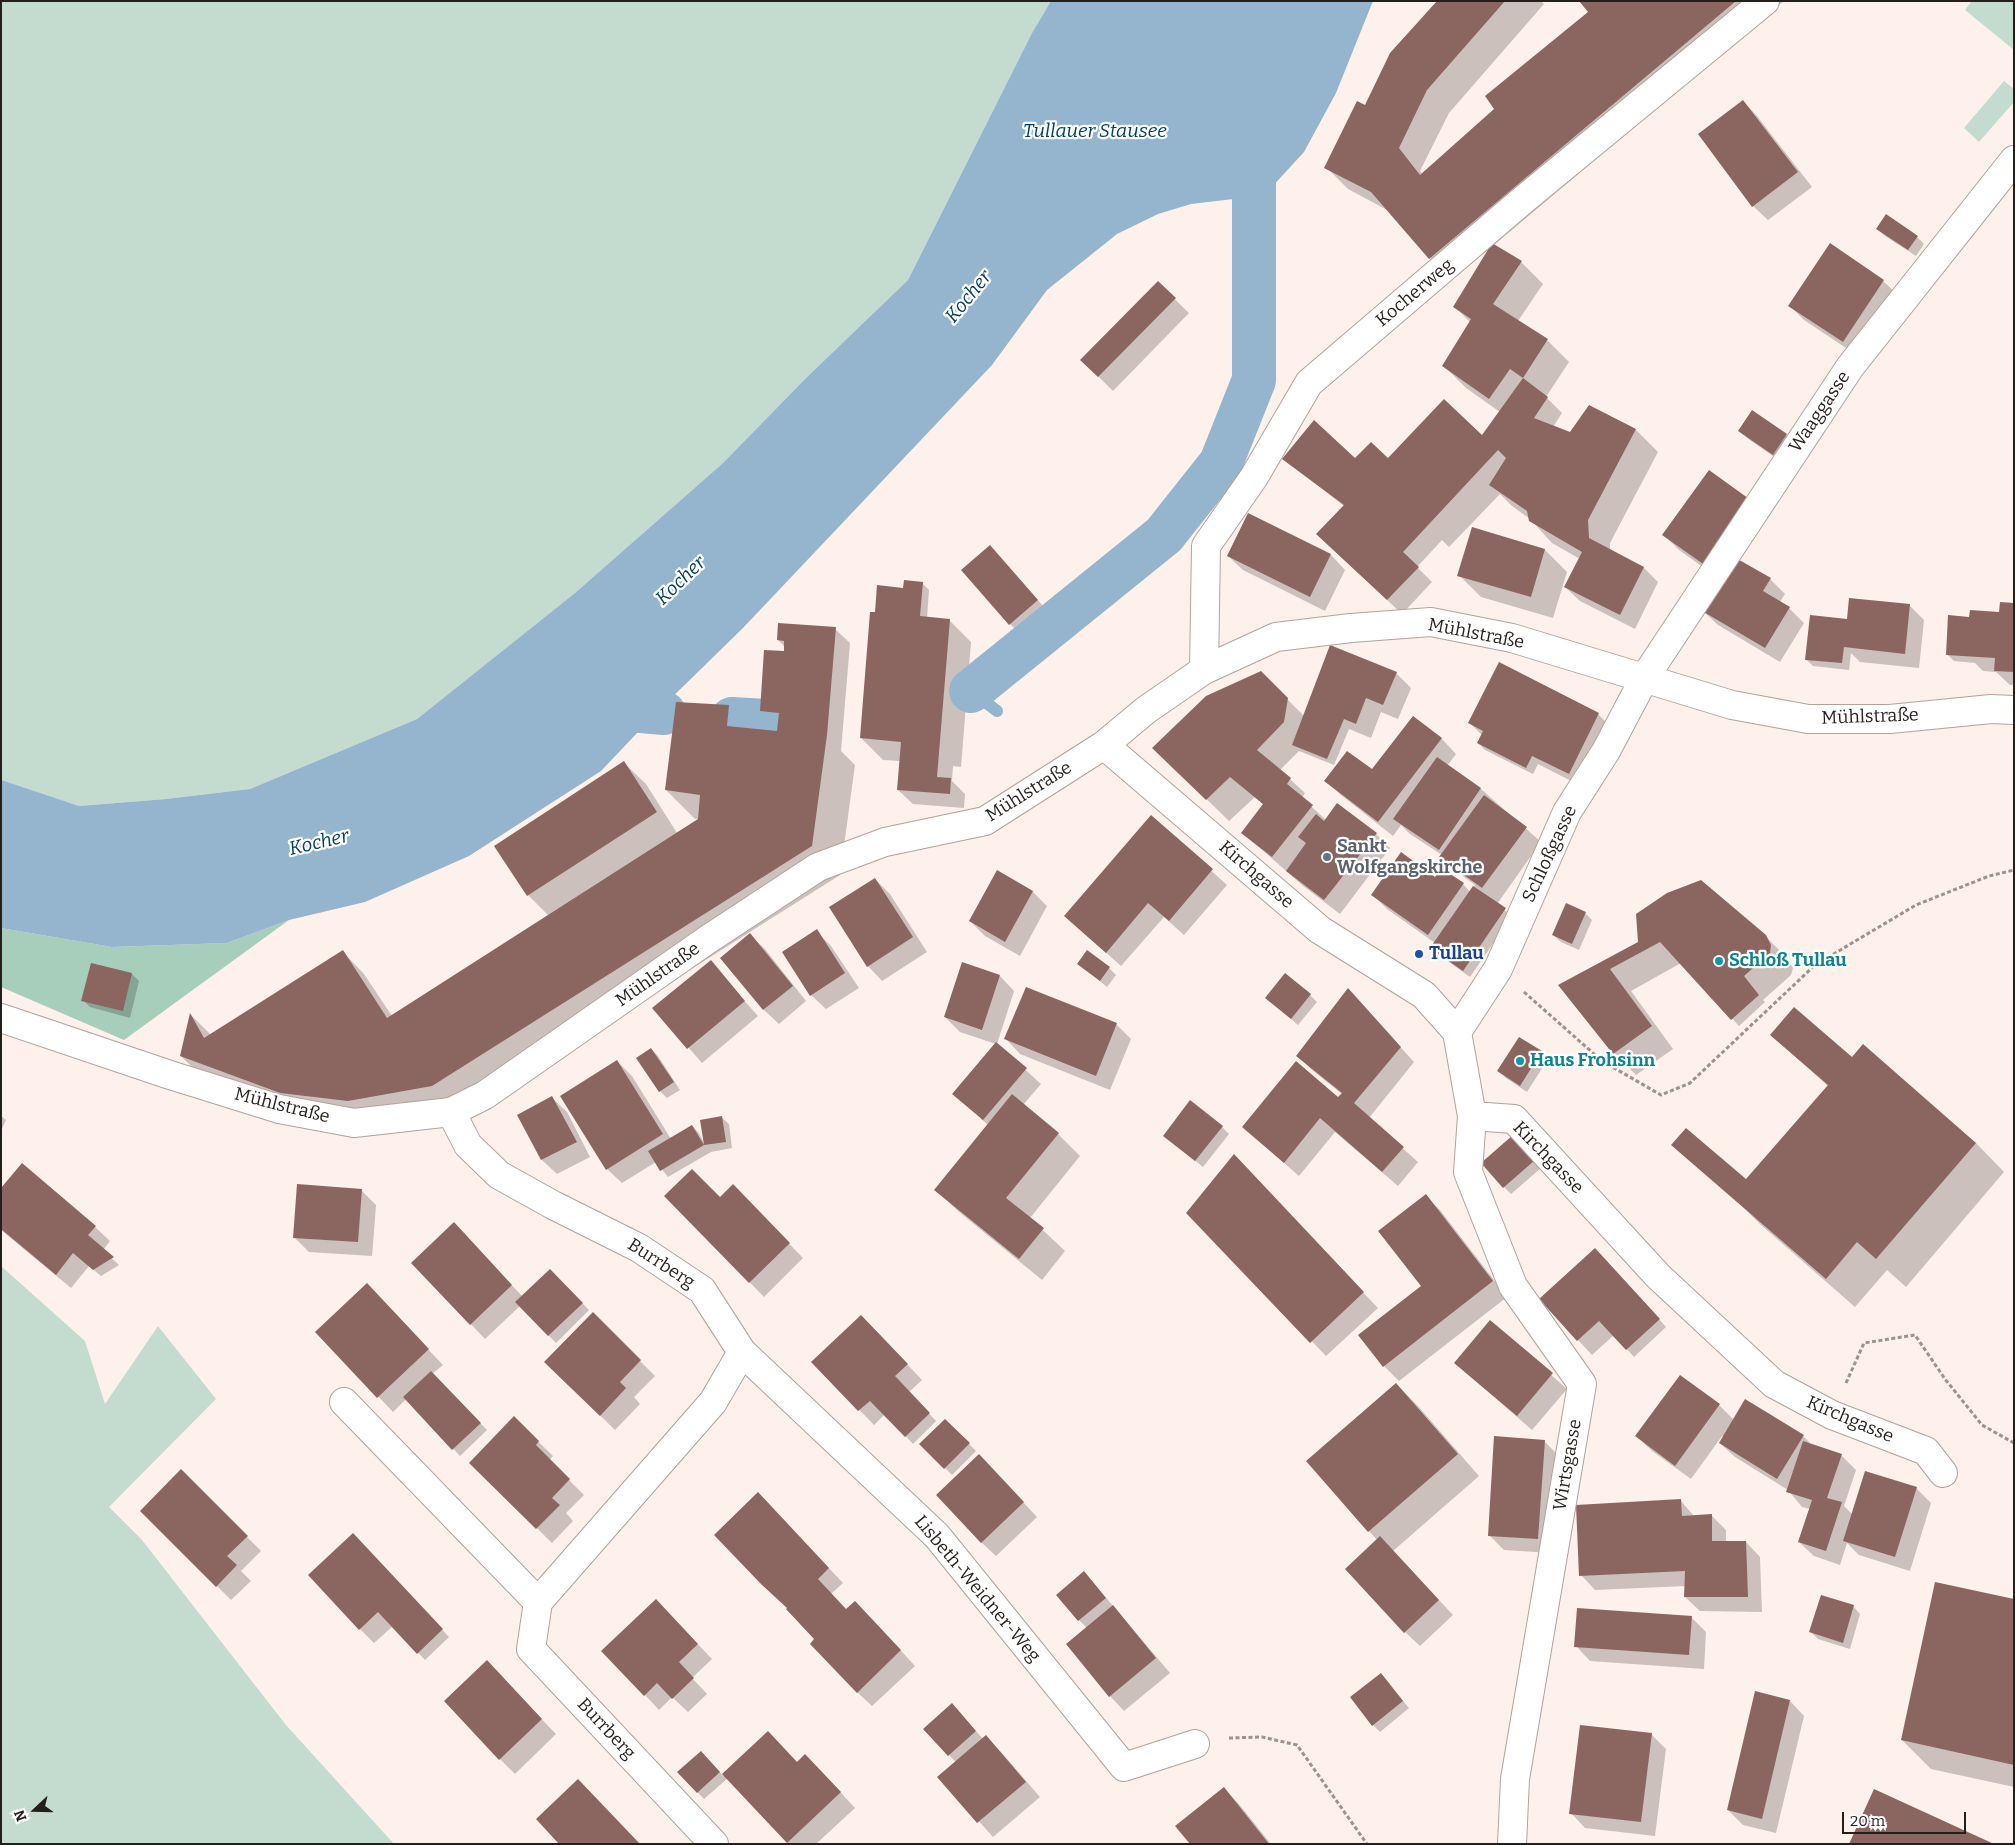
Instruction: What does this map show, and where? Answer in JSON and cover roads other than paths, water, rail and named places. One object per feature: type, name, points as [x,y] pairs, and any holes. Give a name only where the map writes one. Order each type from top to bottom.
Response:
[{"type":"street","name":"Kocherweg","points":[[1204,670],[1206,546],[1254,478],[1309,383],[1530,194],[1765,1]]},
{"type":"street","name":"Waaggasse","points":[[1645,677],[1850,367],[2014,160]]},
{"type":"street","name":"Mühlstraße","points":[[1,1018],[170,1075],[279,1109],[354,1122],[451,1112],[485,1095],[818,866],[885,842],[985,821],[1104,745],[1146,710],[1204,670],[1276,637],[1351,628],[1431,622],[1512,638],[1732,705],[1808,719],[1890,719],[1991,710],[2014,710]]},
{"type":"street","name":"Schloßgasse","points":[[1456,1032],[1498,969],[1567,812],[1606,751],[1645,677]]},
{"type":"street","name":"Kirchgasse","points":[[1104,745],[1320,930],[1424,995],[1456,1032]]},
{"type":"street","points":[[1456,1032],[1472,1116]]},
{"type":"street","name":"Burrberg","points":[[451,1112],[468,1145],[499,1175],[553,1205],[639,1248],[702,1290],[742,1352]]},
{"type":"street","name":"Kirchgasse","points":[[1472,1116],[1514,1119],[1658,1276],[1774,1384],[1832,1415],[1926,1451],[1943,1473]]},
{"type":"street","name":"Wirtsgasse","points":[[1472,1116],[1468,1172],[1513,1286],[1582,1384],[1515,1779],[1512,1842]]},
{"type":"street","points":[[344,1402],[538,1602],[713,1402],[742,1352]]},
{"type":"street","name":"Lisbeth-Weidner-Weg","points":[[742,1352],[937,1536],[1124,1767],[1195,1744]]},
{"type":"street","name":"Burrberg","points":[[538,1602],[531,1649],[714,1844]]},
{"type":"water","name":"Tullauer Stausee","points":[[1051,1],[1373,1],[1336,93],[1304,152],[1270,189],[1255,192],[1242,198],[1191,204],[1158,214],[1117,234],[1047,290],[992,365],[743,628],[659,710],[601,771],[469,856],[365,902],[289,920],[227,943],[112,947],[1,928],[1,780],[79,806],[166,799],[250,789],[417,719],[575,593],[723,463],[807,377],[908,280],[1032,33]]},
{"type":"waterway","points":[[971,691],[1164,535],[1221,463],[1254,380],[1254,132]]},
{"type":"waterway","points":[[971,691],[997,711]]},
{"type":"waterway","points":[[596,707],[664,713]]},
{"type":"waterway","points":[[732,719],[766,721]]},
{"type":"place","name":"Sankt Wolfgangskirche","points":[[1327,857]]},
{"type":"place","name":"Tullau","points":[[1419,954]]},
{"type":"place","name":"Schloß Tullau","points":[[1719,961]]},
{"type":"place","name":"Haus Frohsinn","points":[[1520,1061]]},
{"type":"water label","name":"Kocher","points":[[969,297]]},
{"type":"water label","name":"Kocher","points":[[681,581]]},
{"type":"water label","name":"Kocher","points":[[319,843]]}]
